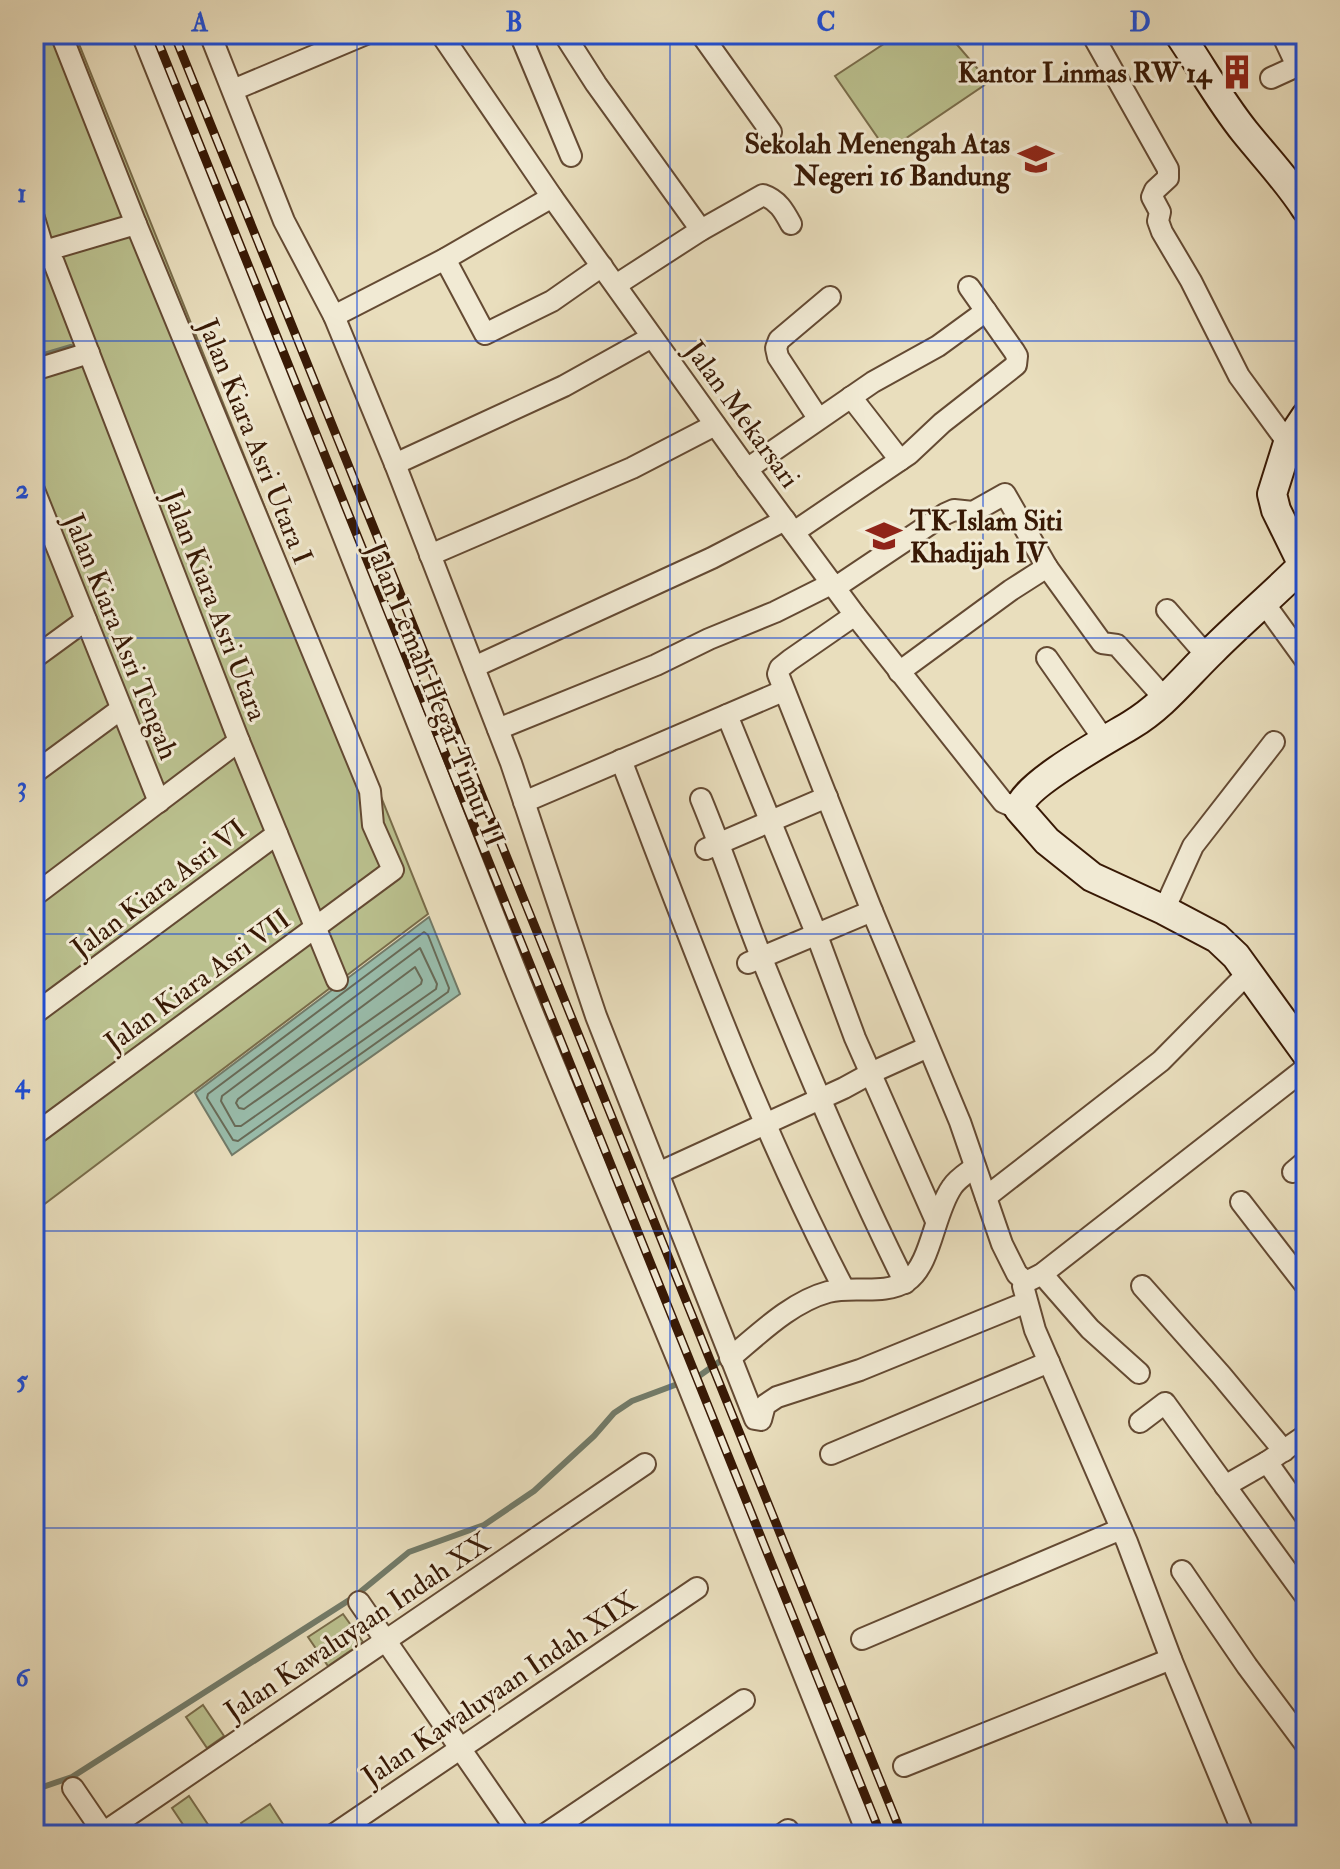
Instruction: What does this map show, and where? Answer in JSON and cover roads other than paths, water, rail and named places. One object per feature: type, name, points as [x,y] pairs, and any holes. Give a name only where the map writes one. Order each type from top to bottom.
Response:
[{"type":"street","name":"Jalan Kiara Asri Utara I","points":[[61,34],[370,791],[373,825],[393,870]]},
{"type":"street","name":"Jalan Lemah Hegar Timur II","points":[[142,34],[508,952],[686,1381],[868,1835]]},
{"type":"street","points":[[210,34],[284,221],[334,316],[430,555],[508,725],[523,799],[596,1016],[755,1419],[758,1421],[765,1405],[777,1397],[860,1370],[1017,1306]]},
{"type":"street","points":[[233,90],[366,34]]},
{"type":"street","name":"Jalan Mekarsari","points":[[441,34],[552,197],[855,615],[1003,802],[1019,809]]},
{"type":"street","points":[[520,34],[571,156]]},
{"type":"street","points":[[564,34],[596,84],[701,230]]},
{"type":"street","points":[[701,34],[771,132]]},
{"type":"street","points":[[1092,34],[1168,169],[1168,178],[1152,197],[1160,212],[1158,221],[1162,232],[1191,281],[1239,376],[1288,443]]},
{"type":"street","points":[[1179,34],[1220,98],[1291,185],[1306,209]]},
{"type":"street","points":[[1271,78],[1301,64],[1282,34]]},
{"type":"street","points":[[616,285],[701,230],[763,195],[782,207],[791,224]]},
{"type":"street","points":[[334,316],[445,259],[552,197]]},
{"type":"street","name":"Jalan Kiara Asri Utara","points":[[34,218],[39,252],[54,263],[239,741],[337,980]]},
{"type":"street","points":[[39,252],[136,224]]},
{"type":"street","points":[[445,259],[485,334],[552,301],[602,266]]},
{"type":"street","points":[[482,664],[712,558],[790,526],[900,460],[1016,365],[1017,356],[969,287]]},
{"type":"street","points":[[818,418],[778,357],[776,348],[779,340],[830,297]]},
{"type":"street","points":[[747,469],[818,418],[938,346],[986,311]]},
{"type":"street","points":[[395,464],[564,386],[652,337]]},
{"type":"street","points":[[34,370],[89,353]]},
{"type":"street","points":[[851,397],[900,460]]},
{"type":"street","points":[[1306,416],[1288,443],[1272,494],[1276,510],[1305,564],[1165,699],[1136,722],[1046,778],[1026,795],[1019,809],[1047,841],[1092,877],[1217,938],[1236,956],[1306,1053]]},
{"type":"street","points":[[430,555],[632,468],[715,425]]},
{"type":"street","name":"Jalan Kiara Asri Tengah","points":[[34,490],[40,527],[86,620],[159,802]]},
{"type":"street","points":[[508,725],[656,665],[834,585],[945,514],[954,510],[973,512],[1002,495],[1006,495],[1047,567],[1102,643],[1117,645],[1165,699]]},
{"type":"street","points":[[899,672],[1047,567]]},
{"type":"street","points":[[1264,603],[1306,661]]},
{"type":"street","points":[[1167,610],[1207,656]]},
{"type":"street","points":[[855,615],[780,668],[778,674],[783,691],[960,1122],[1002,1244],[1017,1274],[1033,1278],[1139,1373]]},
{"type":"street","points":[[34,658],[86,620]]},
{"type":"street","points":[[1047,658],[1105,741]]},
{"type":"street","points":[[523,799],[783,691]]},
{"type":"street","points":[[34,773],[121,709]]},
{"type":"street","points":[[727,715],[816,933],[855,1038],[936,1221]]},
{"type":"street","points":[[34,896],[239,741]]},
{"type":"street","points":[[1164,910],[1193,846],[1274,742]]},
{"type":"street","points":[[621,760],[725,1029],[815,1234],[844,1289]]},
{"type":"street","points":[[713,847],[827,797]]},
{"type":"street","points":[[701,799],[713,847],[754,960],[905,1283]]},
{"type":"street","name":"Jalan Kiara Asri VI","points":[[34,1014],[277,834]]},
{"type":"street","name":"Jalan Kiara Asri VII","points":[[34,1135],[393,870]]},
{"type":"street","points":[[754,960],[872,911]]},
{"type":"street","points":[[986,1197],[1161,1061],[1248,973]]},
{"type":"street","points":[[658,1173],[928,1047]]},
{"type":"street","points":[[1033,1278],[1306,1068]]},
{"type":"street","points":[[730,1355],[812,1297],[844,1289],[893,1287],[905,1283],[921,1264],[952,1186],[975,1167]]},
{"type":"street","points":[[1241,1202],[1306,1286]]},
{"type":"street","points":[[1033,1278],[1035,1330],[1121,1529],[1244,1835]]},
{"type":"street","points":[[1142,1286],[1221,1375],[1275,1456],[1306,1517]]},
{"type":"street","points":[[831,1454],[1049,1362]]},
{"type":"street","points":[[1140,1422],[1165,1403],[1306,1597]]},
{"type":"street","points":[[1225,1486],[1306,1435]]},
{"type":"street","name":"Jalan Kawaluyaan Indah XX","points":[[103,1834],[645,1464]]},
{"type":"street","points":[[862,1639],[1121,1529]]},
{"type":"street","points":[[1182,1571],[1306,1745]]},
{"type":"street","name":"Jalan Kawaluyaan Indah XIX","points":[[333,1835],[697,1588]]},
{"type":"street","points":[[359,1602],[520,1835]]},
{"type":"street","points":[[904,1766],[1171,1659]]},
{"type":"street","points":[[544,1835],[744,1700]]},
{"type":"street","points":[[73,1788],[103,1834]]},
{"type":"water","points":[[429,917],[460,994],[232,1155],[195,1093]]},
{"type":"waterway","points":[[34,358],[71,347]]},
{"type":"waterway","points":[[34,1790],[72,1777],[354,1597],[409,1552],[484,1525],[534,1491],[594,1436],[614,1413],[632,1401],[699,1376],[726,1357]]},
{"type":"railway","points":[[155,34],[881,1835]]},
{"type":"railway","points":[[174,34],[902,1835]]},
{"type":"place","name":"Kantor Linmas RW 14","points":[[1237,72]]},
{"type":"place","name":"Sekolah Menengah Atas Negeri 16 Bandung","points":[[1036,159]]},
{"type":"place","name":"TK Islam Siti Khadijah IV","points":[[884,536]]}]
